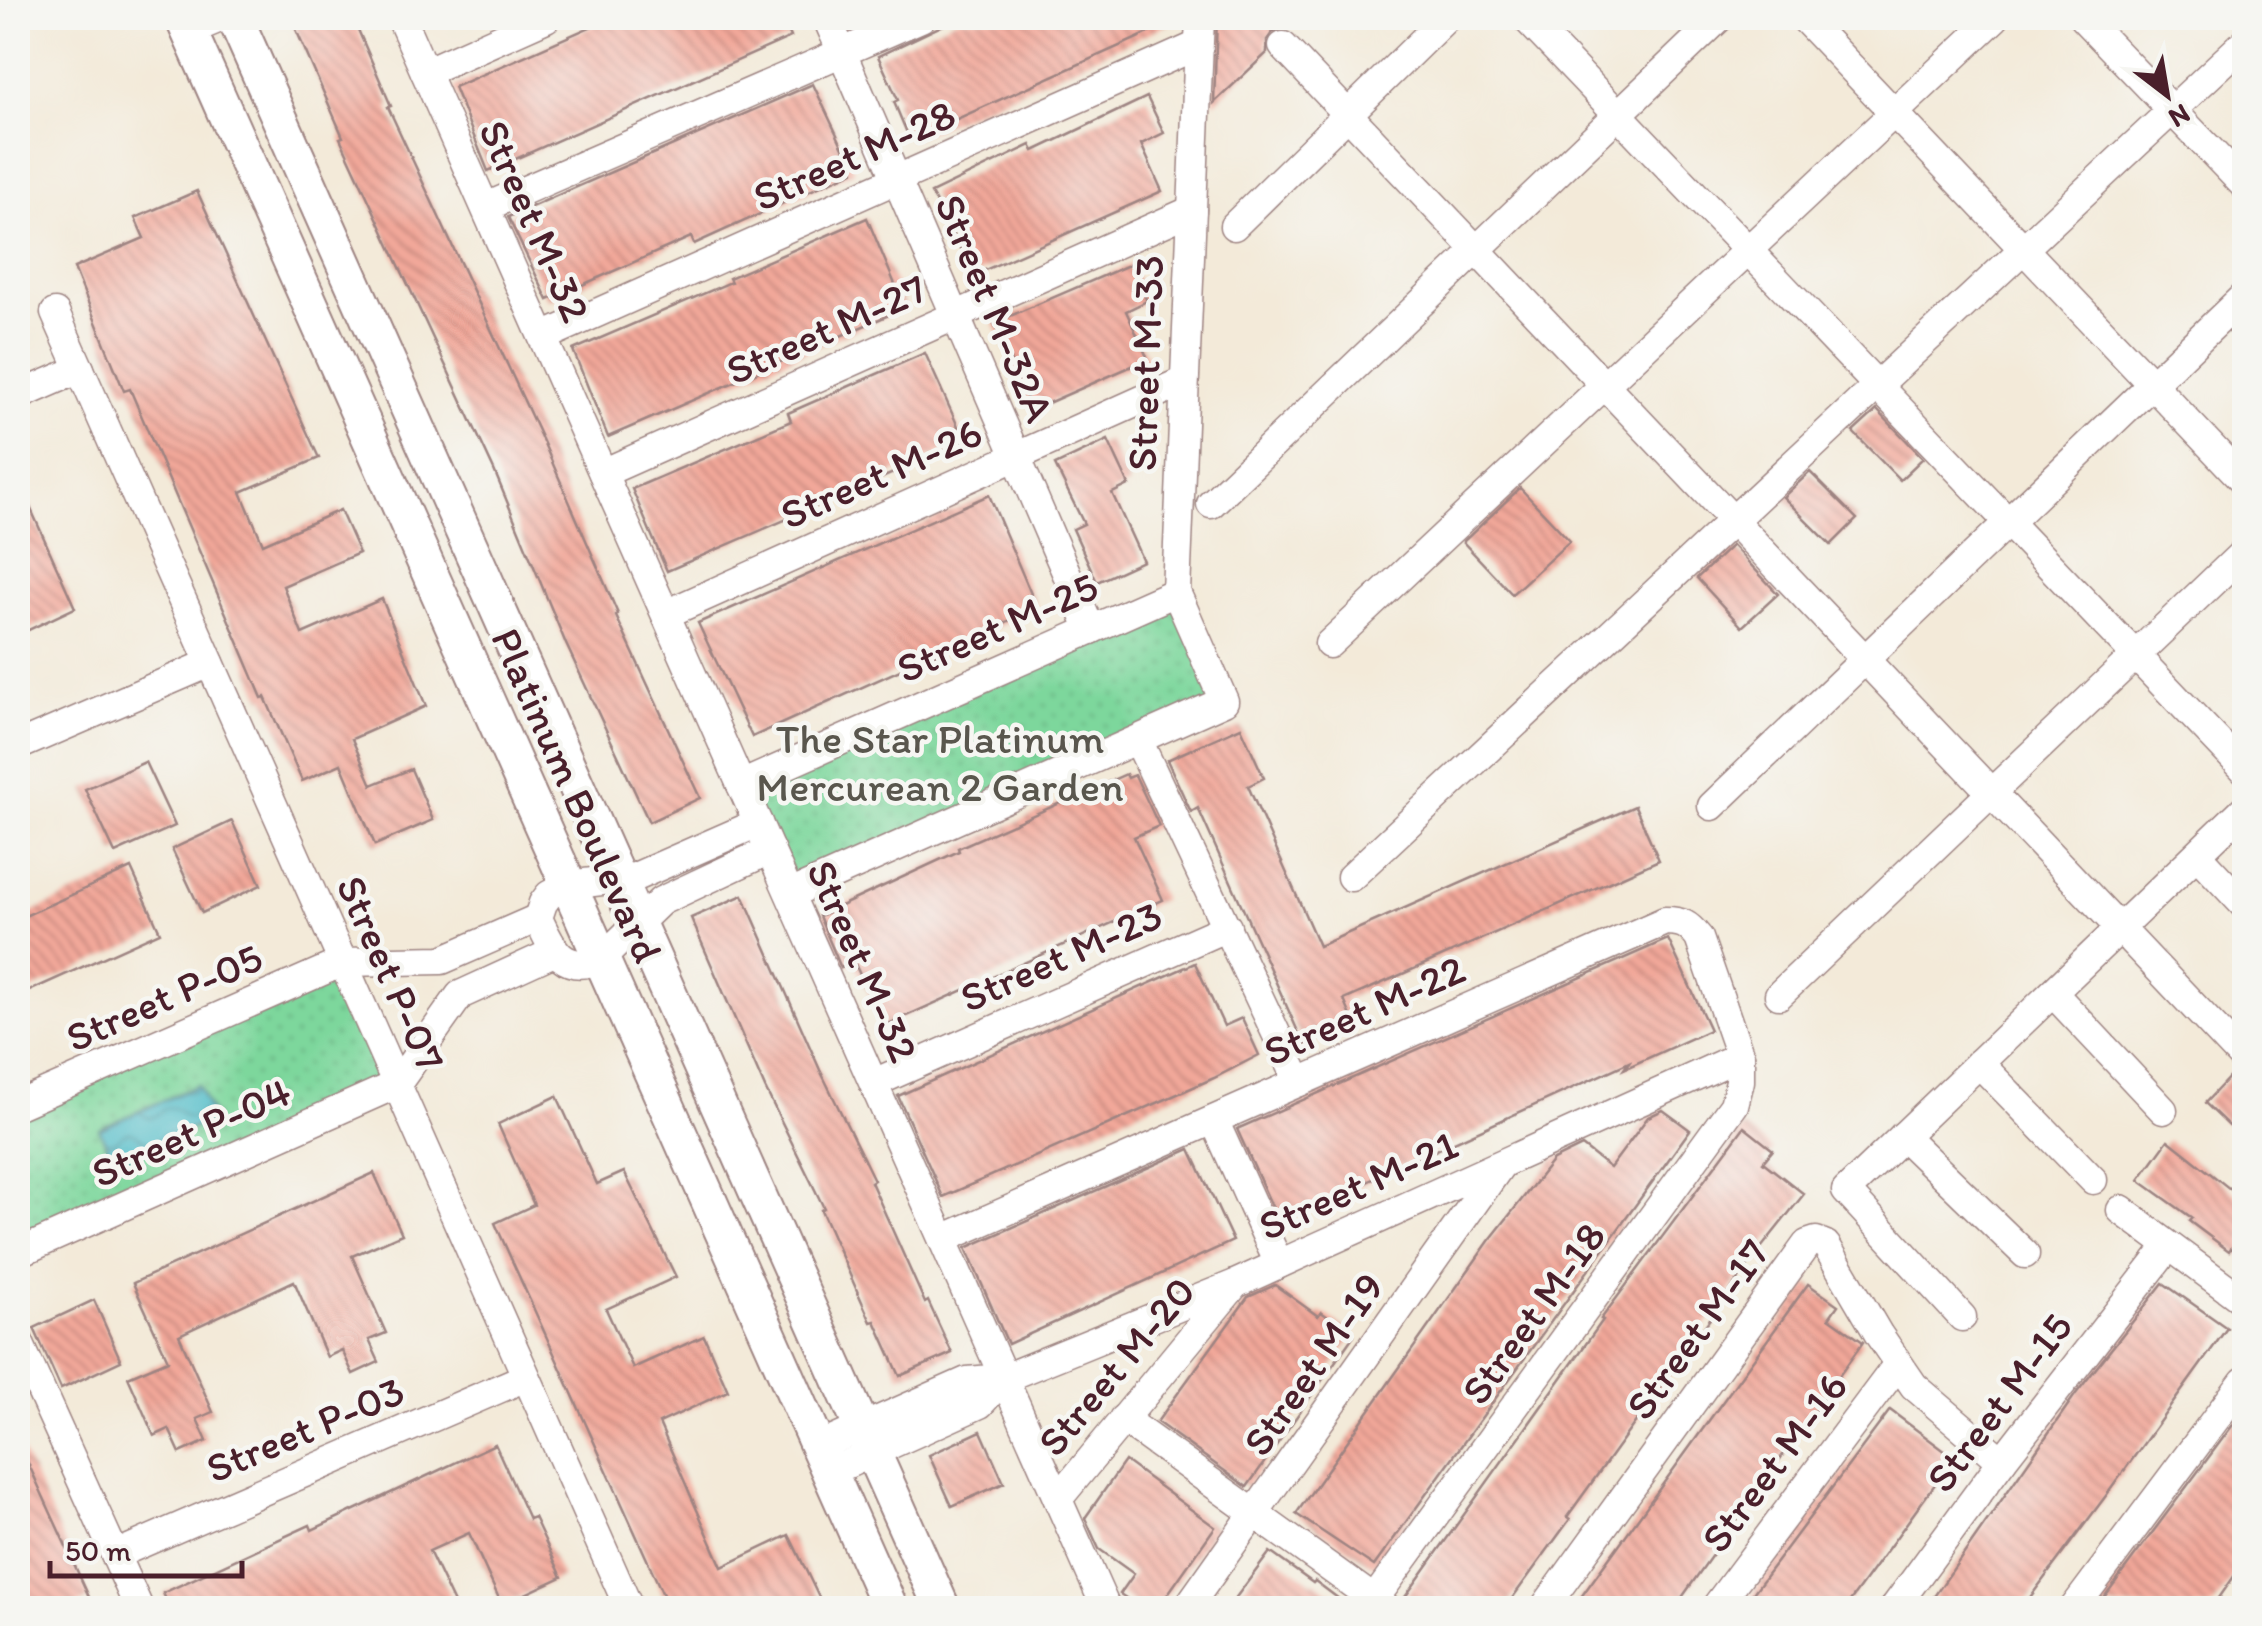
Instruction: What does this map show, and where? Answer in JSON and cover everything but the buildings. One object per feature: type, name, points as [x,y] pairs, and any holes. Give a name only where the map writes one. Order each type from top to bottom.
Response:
[{"type":"street","name":"Platinum Boulevard","points":[[235,18],[942,1608]]},
{"type":"street","name":"Street M-32","points":[[401,18],[1106,1608]]},
{"type":"street","points":[[425,72],[546,18]]},
{"type":"street","name":"Street M-32A","points":[[827,18],[1090,630]]},
{"type":"street","points":[[486,207],[921,18]]},
{"type":"street","points":[[1234,226],[1446,18]]},
{"type":"street","points":[[1526,18],[2244,770]]},
{"type":"street","points":[[1211,504],[1719,18]]},
{"type":"street","points":[[1804,18],[2244,480]]},
{"type":"street","points":[[1329,644],[1995,18]]},
{"type":"street","points":[[2083,18],[2244,185]]},
{"type":"street","name":"Platinum Boulevard","points":[[197,22],[568,884],[890,1608]]},
{"type":"street","name":"Street M-28","points":[[543,337],[897,180],[1199,31]]},
{"type":"street","name":"Street M-33","points":[[1138,740],[1224,701],[1176,592],[1199,31]]},
{"type":"street","points":[[1351,877],[2244,43]]},
{"type":"street","points":[[1283,46],[2242,1057]]},
{"type":"street","name":"Street M-27","points":[[603,472],[1192,210]]},
{"type":"street","points":[[1712,806],[2244,296]]},
{"type":"street","name":"Street P-07","points":[[55,313],[629,1608]]},
{"type":"street","points":[[18,396],[80,369]]},
{"type":"street","name":"Street M-26","points":[[666,614],[1184,381]]},
{"type":"street","points":[[1779,995],[2244,552]]},
{"type":"street","name":"Street M-25","points":[[741,785],[1176,592]]},
{"type":"street","points":[[18,746],[210,664]]},
{"type":"street","points":[[790,894],[1138,740],[1299,1082]]},
{"type":"street","points":[[1962,1318],[1846,1192],[2244,809]]},
{"type":"street","points":[[758,822],[636,877],[568,884],[542,903],[538,918],[554,952],[567,961],[580,964],[601,959],[661,901],[770,850]]},
{"type":"street","points":[[2197,855],[2244,905]]},
{"type":"street","points":[[342,962],[442,960],[538,918]]},
{"type":"street","name":"Street M-22","points":[[942,1238],[1665,922],[1681,921],[1698,938],[1740,1056]]},
{"type":"street","name":"Street M-23","points":[[874,1083],[1226,927]]},
{"type":"street","points":[[397,1084],[460,996],[554,952]]},
{"type":"street","points":[[442,960],[460,996]]},
{"type":"street","name":"Street P-05","points":[[18,1105],[342,962]]},
{"type":"street","points":[[2053,993],[2163,1110]]},
{"type":"street","name":"Street M-21","points":[[824,1460],[867,1440],[980,1404],[1004,1378],[1235,1284],[1740,1056]]},
{"type":"street","name":"Street M-18","points":[[1376,1606],[1734,1105],[1740,1081],[1740,1056]]},
{"type":"street","points":[[1979,1064],[2093,1180]]},
{"type":"street","name":"Street P-04","points":[[18,1253],[397,1084]]},
{"type":"street","points":[[1214,1120],[1279,1264]]},
{"type":"street","points":[[1903,1136],[2026,1254]]},
{"type":"street","name":"Street M-19","points":[[1187,1608],[1501,1164]]},
{"type":"street","points":[[2121,1210],[2244,1301]]},
{"type":"street","name":"Street M-17","points":[[1544,1608],[1807,1244],[1816,1241],[1826,1245],[1914,1386],[2002,1461]]},
{"type":"street","name":"Street M-15","points":[[1894,1608],[2002,1461],[2170,1246]]},
{"type":"street","name":"Street M-20","points":[[1058,1499],[1235,1284]]},
{"type":"street","points":[[18,1340],[138,1608]]},
{"type":"street","name":"Street M-16","points":[[1715,1608],[1898,1364]]},
{"type":"street","name":"Street P-03","points":[[114,1555],[526,1377]]},
{"type":"street","points":[[2074,1608],[2244,1381]]},
{"type":"street","points":[[1124,1419],[1376,1606]]},
{"type":"green space","name":"The Star Platinum Mercurean 2 Garden","points":[[1176,592],[1224,701],[790,894],[741,785]]},
{"type":"green space","points":[[343,962],[397,1084],[18,1253],[18,1105]]},
{"type":"water","points":[[198,1085],[214,1119],[115,1164],[99,1129]]}]
